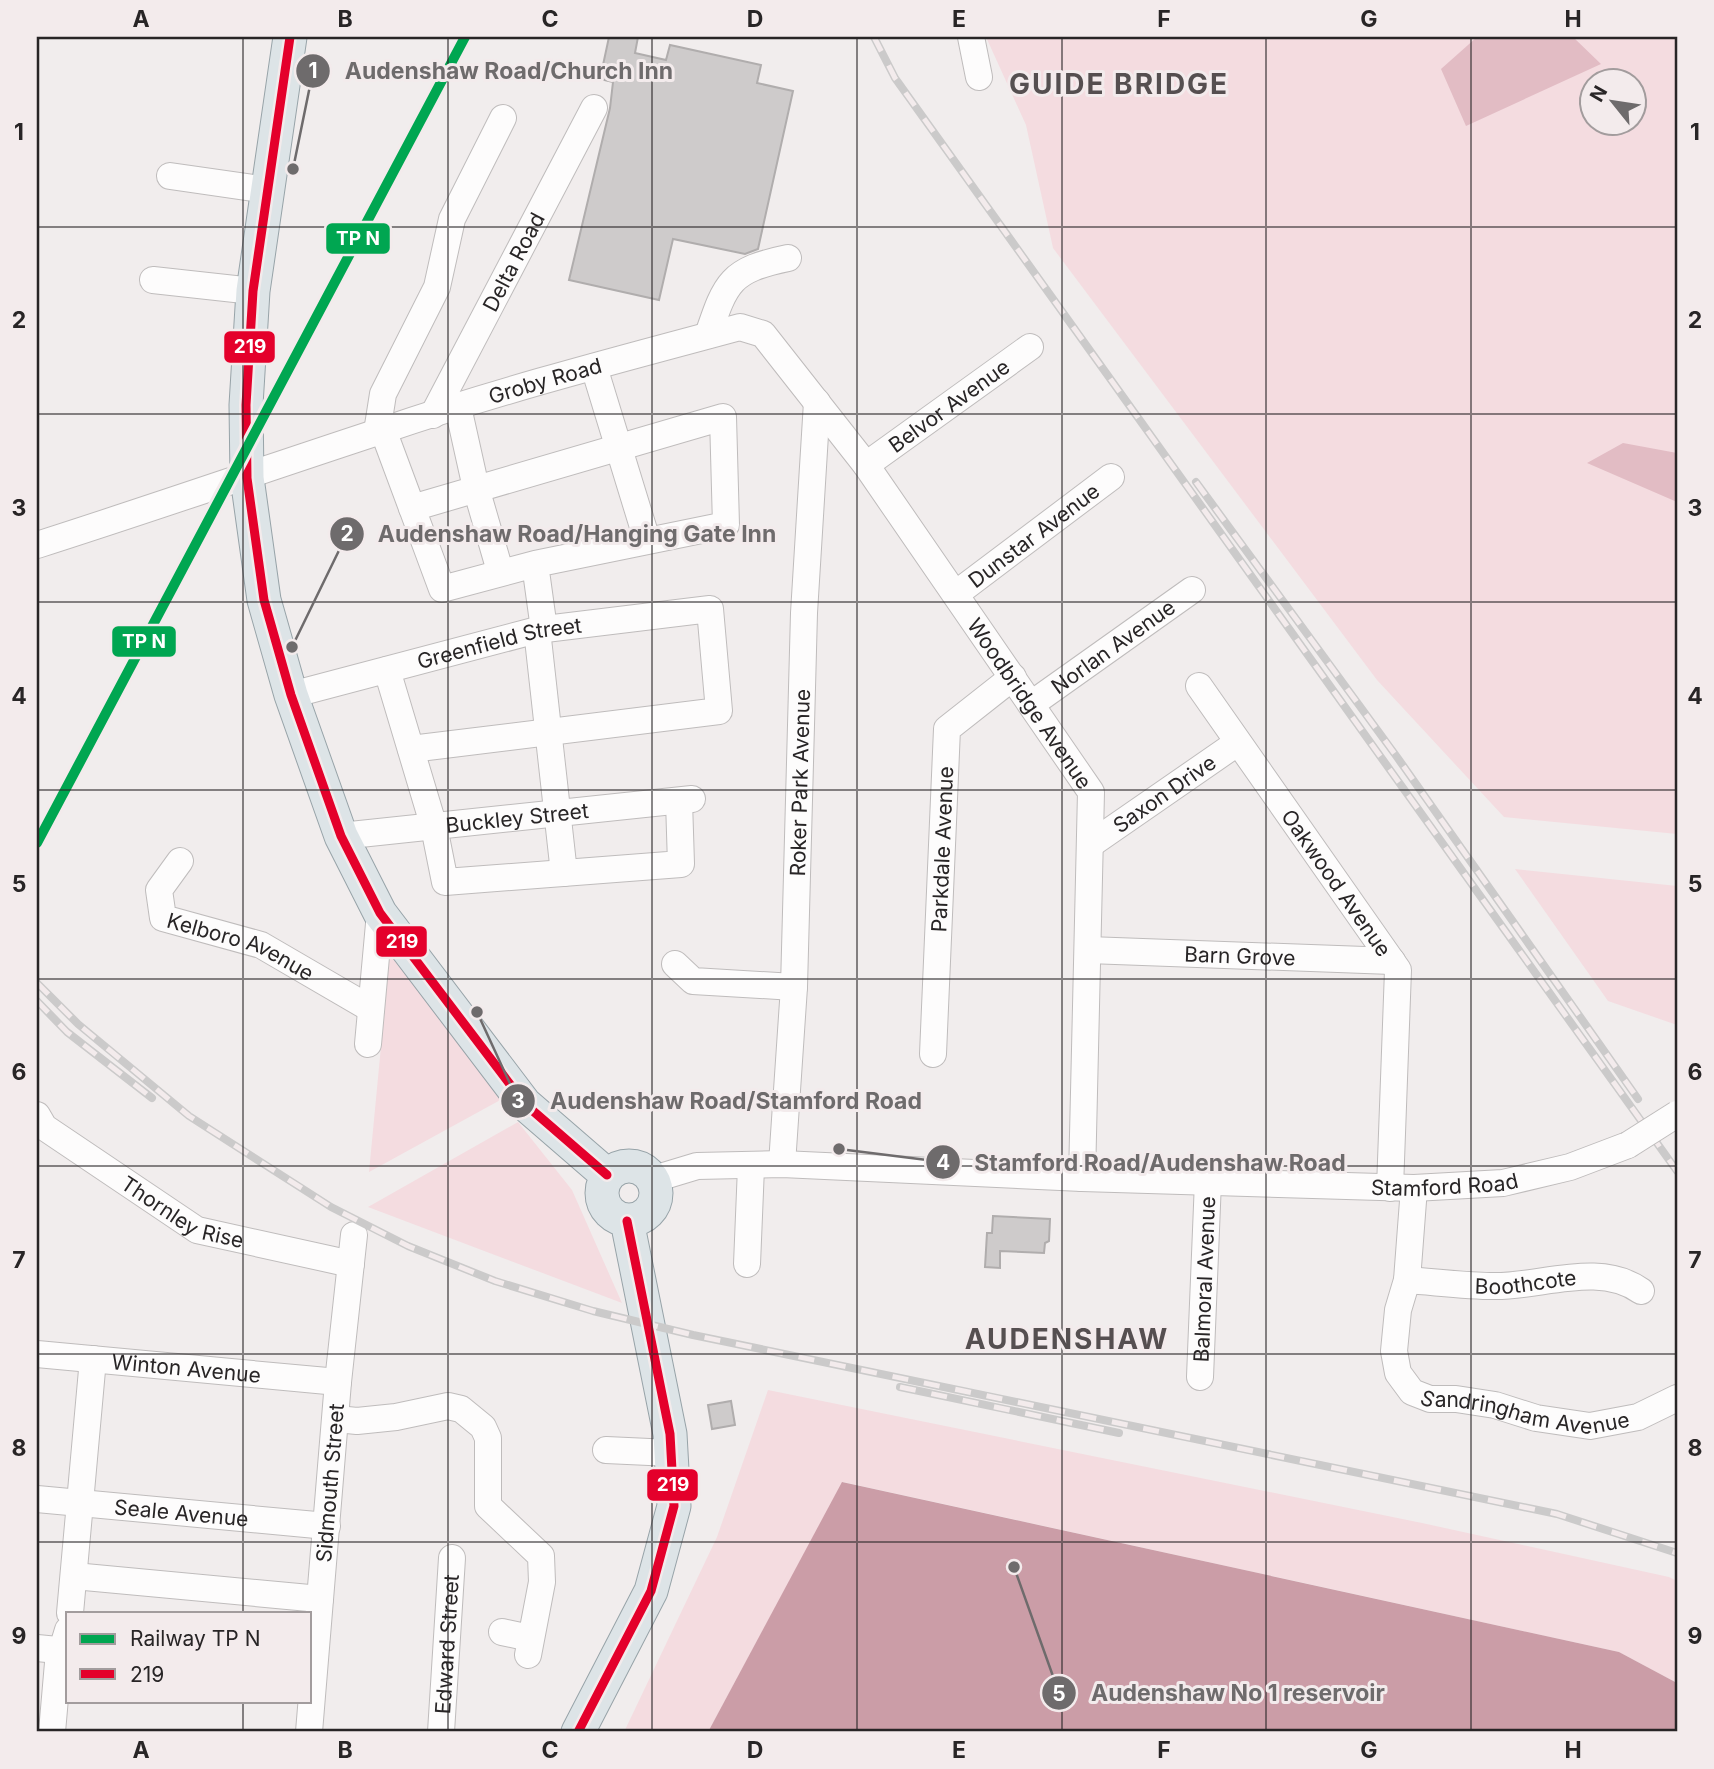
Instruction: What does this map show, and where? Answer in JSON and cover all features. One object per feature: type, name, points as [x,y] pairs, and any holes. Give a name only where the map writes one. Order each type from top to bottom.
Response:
[{"type":"main road","points":[[289,37],[253,291],[246,405],[247,478],[264,600],[291,695],[341,836],[380,913],[525,1104],[607,1175]]},
{"type":"main road","points":[[630,1164],[642,1167],[654,1179],[657,1195],[652,1209],[639,1219],[627,1221],[611,1214],[604,1204],[602,1188],[607,1175],[617,1167],[630,1164]]},
{"type":"main road","points":[[578,1732],[651,1591],[674,1506],[670,1434],[627,1221]]},
{"type":"street","points":[[971,37],[979,77]]},
{"type":"street","name":"Delta Road","points":[[433,415],[594,108]]},
{"type":"street","points":[[412,508],[723,417],[726,525],[500,571],[442,589],[380,431],[383,394],[437,287],[452,219],[503,118]]},
{"type":"street","points":[[170,176],[268,190]]},
{"type":"street","points":[[708,335],[723,290],[755,265],[789,258]]},
{"type":"street","points":[[153,280],[253,291]]},
{"type":"street","name":"Groby Road","points":[[37,545],[247,478],[380,431],[594,366],[740,327],[763,334],[817,402]]},
{"type":"street","name":"Belvor Avenue","points":[[866,465],[1030,347]]},
{"type":"street","points":[[594,366],[620,445],[646,540]]},
{"type":"street","name":"Woodbridge Avenue","points":[[817,402],[866,465],[957,593],[1091,792],[1082,1178]]},
{"type":"street","name":"Roker Park Avenue","points":[[782,1164],[794,987],[804,613],[817,402]]},
{"type":"street","points":[[458,407],[476,488],[500,571]]},
{"type":"street","name":"Dunstar Avenue","points":[[957,593],[1111,477]]},
{"type":"street","points":[[387,670],[435,827],[446,882],[564,873],[547,732],[535,564]]},
{"type":"street","name":"Norlan Avenue","points":[[1032,703],[1192,590]]},
{"type":"street","name":"Greenfield Street","points":[[291,695],[541,629],[710,609],[719,711],[547,732]]},
{"type":"street","name":"Parkdale Avenue","points":[[933,1054],[947,729],[1013,677]]},
{"type":"street","name":"Oakwood Avenue","points":[[1199,686],[1398,970],[1402,1188]]},
{"type":"street","points":[[411,749],[547,732]]},
{"type":"street","name":"Saxon Drive","points":[[1091,844],[1237,743]]},
{"type":"street","name":"Buckley Street","points":[[341,836],[686,800],[681,864],[564,873]]},
{"type":"street","name":"Kelboro Avenue","points":[[180,861],[159,890],[163,918],[261,945],[371,1009]]},
{"type":"street","points":[[368,1044],[380,913]]},
{"type":"street","name":"Barn Grove","points":[[1088,950],[1392,961]]},
{"type":"street","points":[[675,964],[693,981],[794,987]]},
{"type":"street","name":"Stamford Road","points":[[654,1179],[697,1166],[751,1167],[782,1164],[1082,1178],[1402,1188],[1503,1184],[1570,1167],[1628,1145],[1677,1114]]},
{"type":"street","name":"Thornley Rise","points":[[39,1125],[197,1230],[351,1264]]},
{"type":"street","points":[[747,1264],[751,1167]]},
{"type":"street","name":"Balmoral Avenue","points":[[1200,1377],[1208,1181]]},
{"type":"street","name":"Sandringham Avenue","points":[[1402,1188],[1407,1280],[1398,1310],[1394,1351],[1398,1373],[1412,1392],[1430,1399],[1456,1399],[1495,1405],[1536,1418],[1590,1426],[1638,1417],[1677,1398]]},
{"type":"street","name":"Sidmouth Street","points":[[312,1672],[354,1235]]},
{"type":"street","name":"Boothcote","points":[[1407,1280],[1496,1286],[1561,1277],[1625,1279],[1641,1291]]},
{"type":"street","name":"Winton Avenue","points":[[37,1354],[338,1382]]},
{"type":"street","points":[[70,1612],[93,1359]]},
{"type":"street","points":[[337,1419],[357,1421],[396,1417],[448,1406],[461,1409],[483,1427],[488,1438],[488,1506],[541,1556],[541,1582],[529,1646],[502,1632]]},
{"type":"street","points":[[607,1450],[671,1453]]},
{"type":"street","name":"Seale Avenue","points":[[37,1499],[327,1526]]},
{"type":"street","name":"Edward Street","points":[[441,1732],[452,1558]]},
{"type":"street","points":[[74,1576],[320,1599]]},
{"type":"street","points":[[37,1648],[66,1644]]},
{"type":"street","points":[[52,1732],[58,1663],[66,1646]]},
{"type":"street","name":"Sidmouth Street","points":[[309,1732],[310,1702]]},
{"type":"shaded area","points":[[986,37],[1677,37],[1677,834],[1504,817],[1377,680],[1053,248],[1026,125]]},
{"type":"shaded area","points":[[1477,37],[1573,37],[1601,64],[1578,66],[1578,75],[1466,126],[1441,69]]},
{"type":"shaded area","points":[[1623,443],[1677,453],[1677,502],[1587,463]]},
{"type":"shaded area","points":[[1515,869],[1677,886],[1677,1025],[1608,1001]]},
{"type":"shaded area","points":[[391,942],[504,1098],[369,1172]]},
{"type":"shaded area","points":[[518,1122],[572,1190],[622,1303],[368,1207]]},
{"type":"shaded area","points":[[768,1390],[1422,1523],[1669,1577],[1677,1581],[1677,1683],[1619,1652],[843,1482],[708,1732],[624,1732],[717,1537]]},
{"type":"shaded area","points":[[842,1482],[1619,1652],[1677,1683],[1677,1732],[708,1732]]},
{"type":"building","points":[[609,37],[638,37],[635,53],[666,60],[670,45],[761,65],[757,83],[793,91],[758,249],[745,254],[673,239],[659,300],[569,280],[610,108],[613,82],[600,79]]},
{"type":"building","points":[[993,1216],[1050,1219],[1049,1241],[1045,1243],[1044,1253],[1000,1251],[1000,1268],[985,1267],[987,1233],[992,1233]]},
{"type":"building","points":[[731,1401],[735,1425],[712,1429],[708,1405]]},
{"type":"railway","points":[[874,37],[895,78],[1677,1171]]},
{"type":"railway","points":[[1196,482],[1397,757],[1638,1099]]},
{"type":"railway","points":[[37,983],[78,1024],[189,1116],[331,1207],[408,1246],[495,1281],[593,1311],[693,1335],[1557,1514],[1677,1553]]},
{"type":"railway","points":[[37,1001],[67,1032],[152,1098]]},
{"type":"railway","points":[[900,1387],[1119,1433]]},
{"type":"transit line","name":"219","points":[[290,37],[253,291],[246,405],[247,478],[264,600],[291,695],[341,836],[380,913],[525,1104],[607,1175]]},
{"type":"transit line","points":[[37,843],[465,37]]},
{"type":"transit line","name":"219","points":[[578,1732],[651,1591],[674,1506],[670,1434],[627,1221]]},
{"type":"place","name":"Audenshaw Road/Church Inn","points":[[293,169]]},
{"type":"place","name":"Audenshaw Road/Hanging Gate Inn","points":[[292,647]]},
{"type":"place","name":"Audenshaw Road/Stamford Road","points":[[477,1012]]},
{"type":"place","name":"Stamford Road/Audenshaw Road","points":[[839,1149]]},
{"type":"place","name":"Audenshaw No 1 reservoir","points":[[1014,1567]]},
{"type":"district","name":"GUIDE BRIDGE","points":[[1119,84]]},
{"type":"district","name":"AUDENSHAW","points":[[1067,1339]]}]
